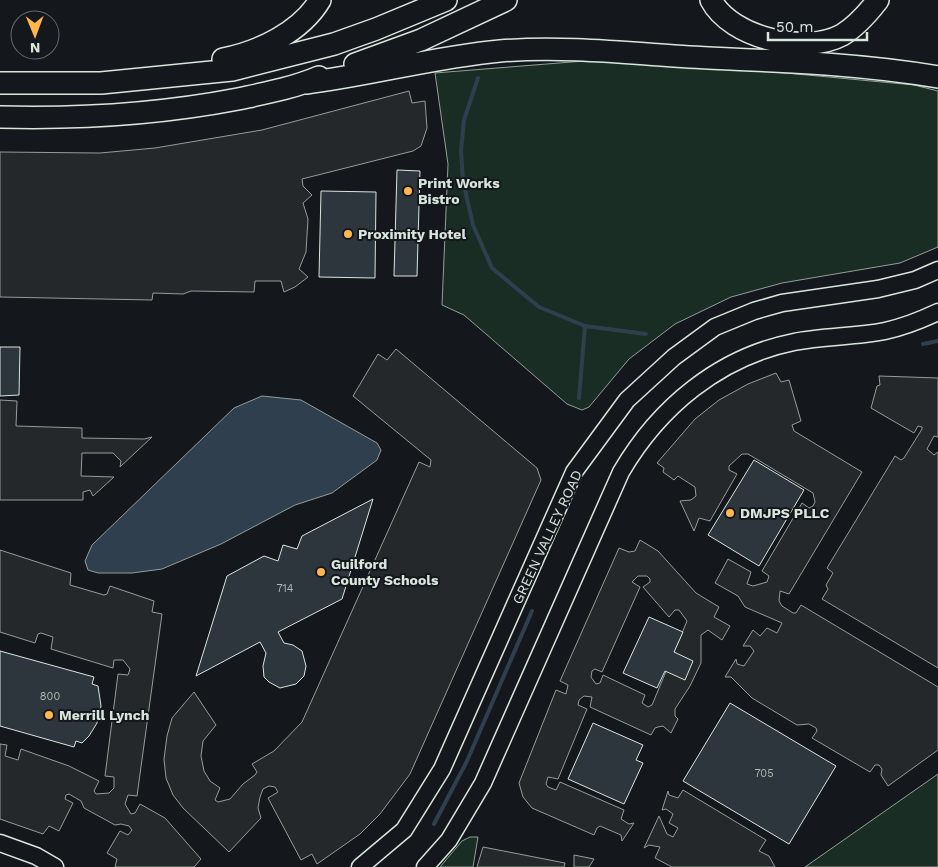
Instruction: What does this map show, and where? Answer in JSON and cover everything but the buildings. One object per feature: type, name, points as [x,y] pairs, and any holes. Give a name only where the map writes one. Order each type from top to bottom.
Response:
[{"type":"highway","points":[[161,78],[262,46],[312,14],[320,0]]},
{"type":"highway","points":[[0,84],[101,83],[232,70],[282,59],[376,29],[446,0]]},
{"type":"highway","points":[[306,83],[421,40],[506,0]]},
{"type":"highway","points":[[711,0],[726,18],[738,27],[755,35],[800,44],[824,41],[842,35],[862,19],[878,0]]},
{"type":"highway","points":[[0,118],[66,118],[157,112],[214,104],[306,83],[351,77],[442,58],[502,51],[580,51],[831,64],[933,76]]},
{"type":"main road","name":"GREEN VALLEY ROAD","points":[[360,867],[404,830],[442,769],[574,472],[627,400],[674,357],[715,327],[746,314],[782,303],[878,289],[915,280],[938,270]]},
{"type":"main road","points":[[425,867],[449,840],[483,783],[621,472],[634,451],[664,412],[691,388],[720,371],[757,354],[794,342],[885,331],[915,322],[938,312]]},
{"type":"main road","points":[[0,844],[36,856],[55,867]]},
{"type":"green space","points":[[584,61],[743,69],[914,85],[938,91],[938,247],[900,263],[782,283],[731,297],[675,324],[629,359],[589,407],[582,410],[567,404],[464,315],[442,305],[448,164],[435,73]]},
{"type":"green space","points":[[938,774],[938,867],[805,867]]},
{"type":"green space","points":[[470,837],[478,837],[473,867],[440,867],[462,841]]},
{"type":"shaded area","points":[[409,91],[412,103],[425,101],[427,128],[421,146],[413,151],[302,179],[303,186],[312,195],[303,203],[308,219],[306,252],[299,269],[308,277],[295,287],[284,292],[281,281],[255,281],[254,292],[191,291],[183,294],[153,293],[152,300],[0,297],[0,152],[100,153],[155,148],[262,130]]},
{"type":"shaded area","points":[[396,349],[537,468],[541,480],[410,774],[380,814],[360,834],[317,864],[312,854],[301,860],[268,798],[278,792],[275,787],[269,786],[263,789],[260,797],[258,808],[261,818],[229,852],[183,808],[173,795],[166,778],[164,759],[172,718],[194,692],[216,725],[203,741],[201,756],[204,771],[210,781],[220,788],[215,800],[218,802],[230,799],[257,772],[252,764],[274,751],[302,722],[419,462],[430,467],[431,460],[353,396],[378,354],[387,360]]},
{"type":"shaded area","points":[[776,373],[781,382],[789,380],[801,421],[792,425],[794,431],[862,472],[789,594],[780,591],[779,601],[782,606],[793,613],[796,613],[801,605],[938,687],[938,750],[888,786],[881,775],[882,769],[879,765],[875,765],[870,772],[812,738],[817,731],[816,728],[809,724],[797,725],[752,698],[731,677],[725,677],[736,659],[737,664],[744,666],[754,651],[750,646],[743,646],[753,630],[760,636],[767,628],[777,633],[782,623],[745,607],[738,596],[715,583],[728,559],[751,572],[747,584],[753,586],[767,582],[769,576],[762,571],[802,503],[809,508],[813,506],[815,502],[813,493],[748,454],[742,454],[729,466],[729,470],[737,474],[710,521],[699,518],[694,531],[680,501],[691,500],[696,496],[695,487],[678,476],[674,480],[663,472],[664,468],[657,463],[695,419],[719,400],[748,384]]},
{"type":"shaded area","points":[[879,376],[938,378],[938,437],[934,436],[927,449],[934,455],[938,452],[938,668],[822,599],[828,589],[826,585],[833,573],[827,568],[895,456],[901,460],[904,458],[922,429],[922,427],[918,426],[914,433],[871,408],[877,386],[880,385]]},
{"type":"shaded area","points":[[0,400],[17,401],[16,426],[82,428],[82,438],[144,439],[152,437],[120,467],[121,461],[113,453],[82,453],[81,476],[114,477],[93,496],[90,490],[83,492],[83,500],[0,500]]},
{"type":"shaded area","points":[[640,540],[658,551],[696,593],[719,607],[714,617],[730,626],[722,640],[708,630],[701,635],[701,663],[690,686],[675,709],[675,716],[678,719],[671,733],[663,726],[655,728],[651,735],[590,707],[592,697],[584,696],[579,700],[578,705],[587,709],[558,779],[548,777],[546,784],[548,787],[556,790],[560,782],[624,810],[621,819],[629,824],[634,823],[622,841],[621,835],[600,826],[594,835],[532,808],[523,797],[519,783],[556,690],[566,694],[568,685],[560,681],[619,548],[629,552],[635,551]],"holes":[[[638,576],[647,576],[650,582],[643,587],[669,617],[675,610],[679,610],[687,621],[652,705],[648,707],[642,703],[645,695],[603,675],[600,683],[596,684],[591,677],[592,671],[595,669],[602,672],[640,587],[632,582]]]},
{"type":"shaded area","points":[[0,550],[71,573],[70,585],[104,595],[107,594],[110,586],[154,601],[152,612],[162,614],[137,796],[128,795],[125,804],[131,814],[135,813],[140,804],[165,818],[201,859],[194,867],[115,867],[117,859],[107,853],[120,831],[128,835],[132,830],[129,826],[115,825],[84,808],[81,801],[69,794],[66,795],[65,799],[73,803],[59,831],[49,826],[43,834],[0,819],[0,744],[7,745],[5,756],[18,760],[21,749],[69,766],[99,781],[94,791],[96,794],[109,793],[114,788],[114,777],[105,776],[118,674],[128,675],[130,669],[123,660],[114,660],[113,668],[51,649],[53,637],[41,633],[38,634],[35,643],[0,632]]},
{"type":"shaded area","points":[[683,790],[766,840],[759,851],[769,856],[775,867],[672,867],[655,858],[660,847],[649,845],[644,848],[659,816],[667,834],[673,837],[678,828],[669,823],[673,814],[666,809],[662,810],[668,791],[669,795],[678,798]]},
{"type":"shaded area","points":[[483,847],[565,863],[564,867],[477,867]]},
{"type":"shaded area","points":[[574,855],[594,859],[589,867],[574,867]]},
{"type":"water","points":[[262,396],[301,400],[377,443],[381,450],[377,460],[332,493],[295,505],[221,544],[162,569],[132,573],[98,573],[88,570],[85,561],[92,545],[234,408]]},
{"type":"waterway","points":[[478,78],[464,120],[461,151],[463,181],[473,225],[492,268],[539,307],[585,326],[646,334]]},
{"type":"waterway","points":[[579,398],[585,326]]},
{"type":"waterway","points":[[923,344],[938,341]]},
{"type":"waterway","points":[[434,824],[467,761],[532,611]]},
{"type":"place","name":"Print Works Bistro","points":[[408,191]]},
{"type":"place","name":"Proximity Hotel","points":[[348,234]]},
{"type":"place","name":"DMJPS PLLC","points":[[730,513]]},
{"type":"place","name":"Guilford County Schools","points":[[321,572]]},
{"type":"place","name":"Merrill Lynch","points":[[49,715]]}]
